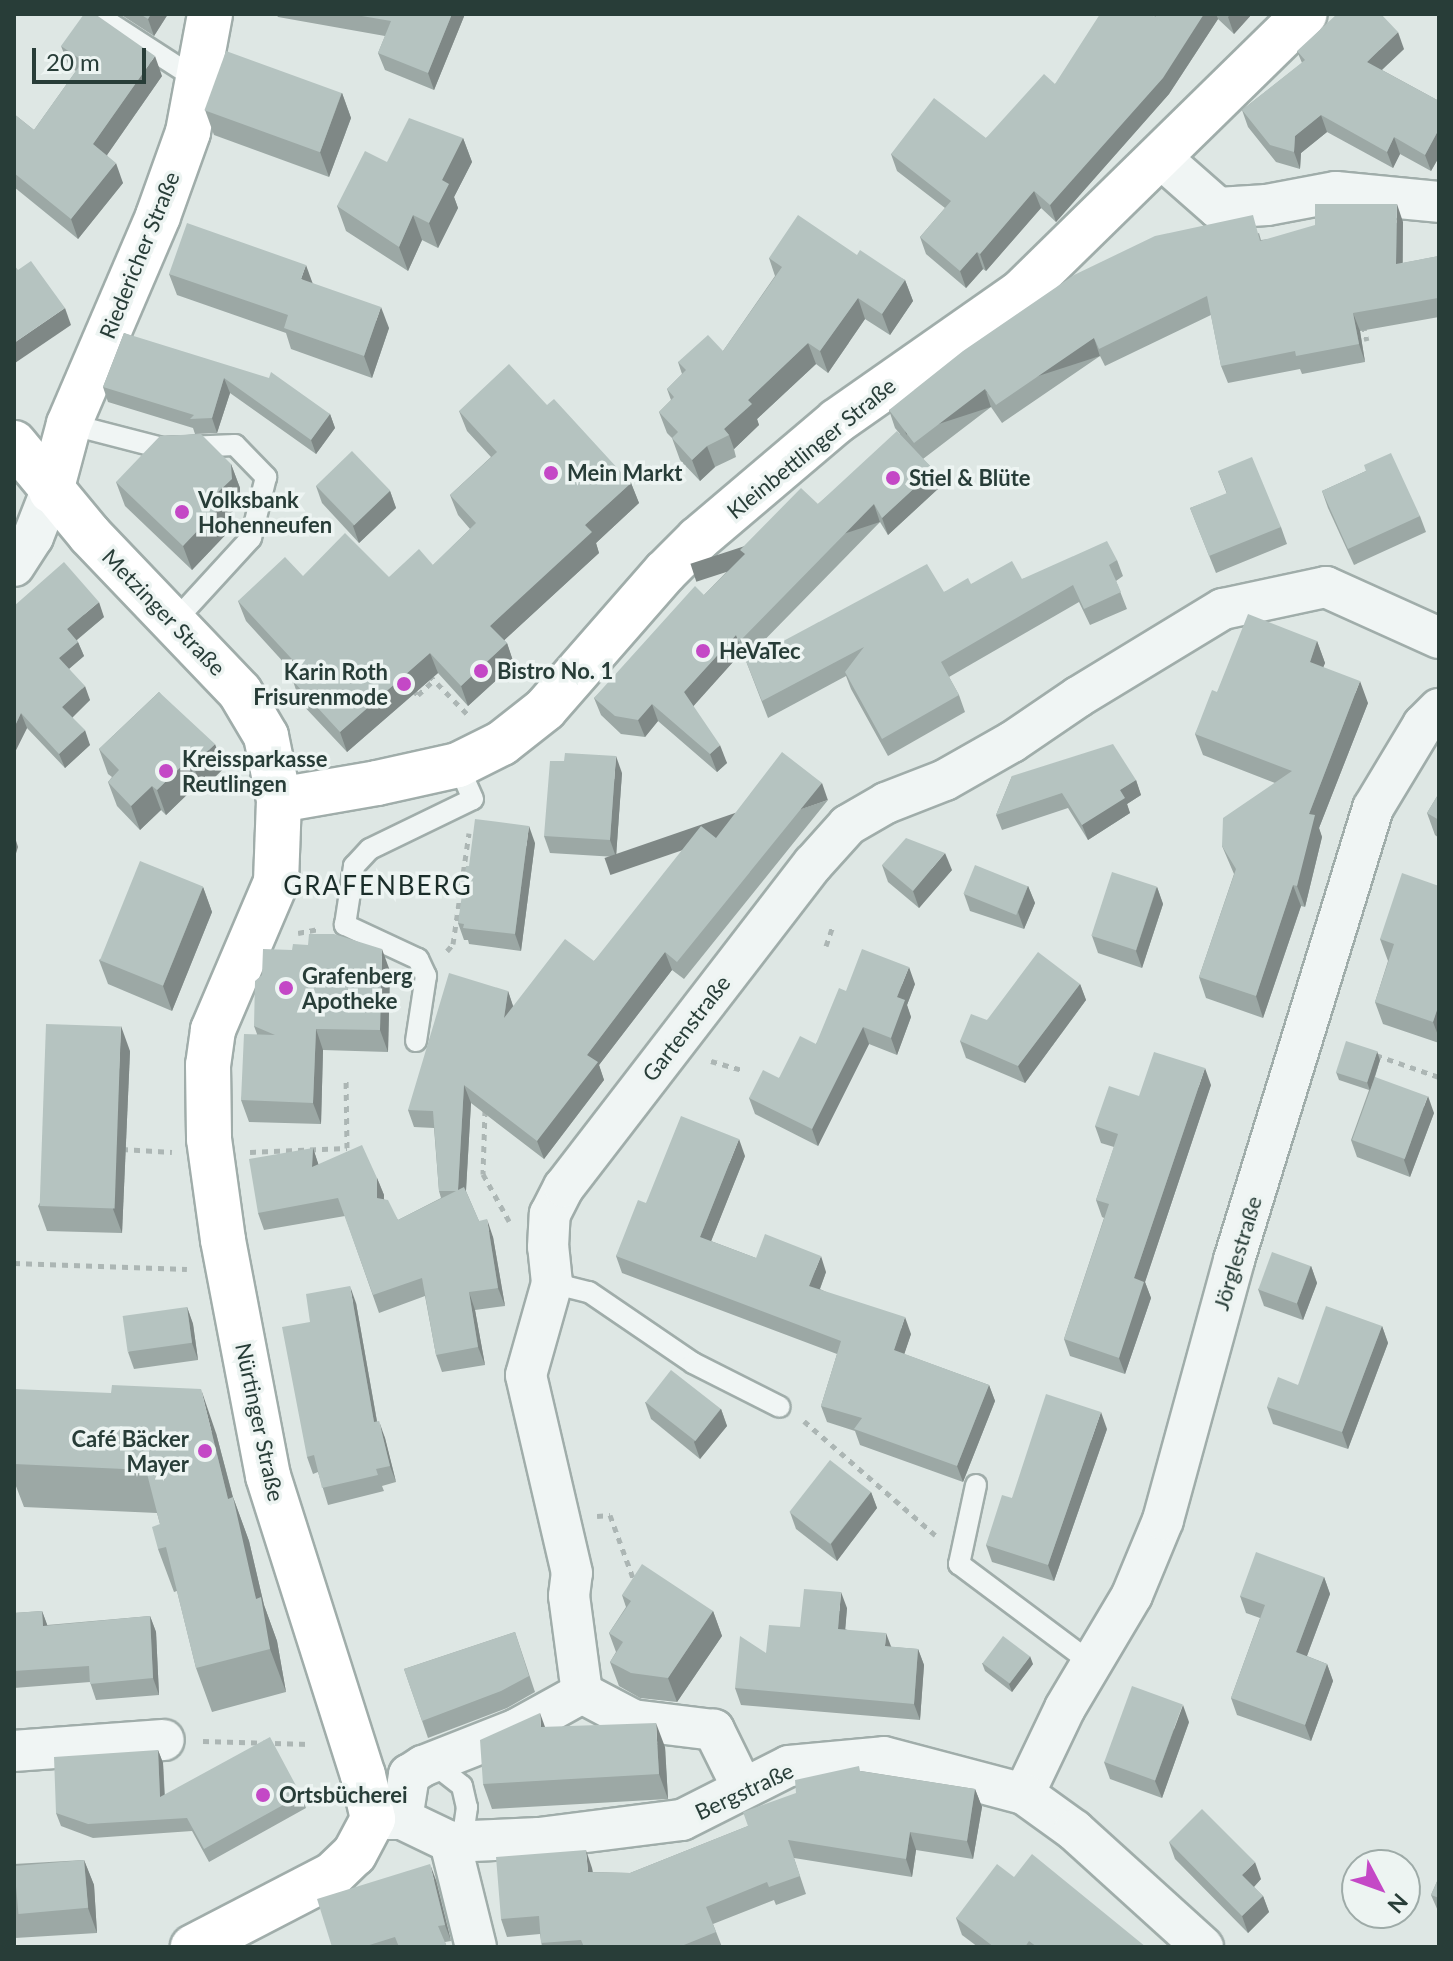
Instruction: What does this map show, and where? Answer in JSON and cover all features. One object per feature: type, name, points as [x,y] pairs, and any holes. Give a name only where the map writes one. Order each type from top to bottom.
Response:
[{"type":"street","name":"Riedericher Straße","points":[[51,491],[69,424],[162,206],[188,132],[210,14]]},
{"type":"street","name":"Kleinbettlinger Straße","points":[[279,800],[377,783],[466,782],[502,743],[545,709],[665,572],[698,539],[837,421],[1021,292],[1305,14]]},
{"type":"street","points":[[1161,158],[1218,208],[1267,205],[1336,192],[1439,202]]},
{"type":"street","name":"Metzinger Straße","points":[[14,443],[51,491],[240,692],[266,736],[279,800]]},
{"type":"street","points":[[14,566],[33,537],[51,491]]},
{"type":"street","name":"Gartenstraße","points":[[582,1693],[569,1596],[572,1573],[526,1375],[552,1283],[548,1247],[550,1214],[564,1187],[813,864],[848,825],[886,803],[945,780],[972,765],[1223,609],[1326,587],[1439,638]]},
{"type":"street","name":"Jörglestraße","points":[[1024,1794],[1090,1662],[1132,1595],[1163,1520],[1234,1260],[1373,808],[1423,725],[1439,709]]},
{"type":"street","name":"Nürtinger Straße","points":[[279,800],[276,882],[213,1030],[208,1065],[212,1154],[228,1270],[268,1476],[363,1775],[387,1819]]},
{"type":"street","points":[[193,1947],[332,1875],[387,1819],[409,1775],[423,1766],[517,1729],[582,1693],[633,1720],[714,1730],[742,1787]]},
{"type":"street","points":[[14,1751],[164,1740]]},
{"type":"street","name":"Bergstraße","points":[[387,1819],[456,1842],[539,1838],[682,1820],[742,1787],[789,1766],[884,1757],[1024,1794],[1074,1830],[1203,1947]]},
{"type":"street","points":[[456,1842],[476,1947]]},
{"type":"lane","points":[[96,14],[198,80]]},
{"type":"lane","points":[[69,424],[162,448],[235,445],[266,477],[251,538],[175,621]]},
{"type":"lane","points":[[416,1041],[426,976],[418,959],[345,925],[354,866],[370,849],[466,782]]},
{"type":"lane","points":[[552,1283],[589,1292],[693,1363],[780,1407]]},
{"type":"lane","points":[[976,1485],[959,1564],[1090,1662]]},
{"type":"lane","points":[[423,1766],[443,1771],[462,1786],[467,1807],[456,1842]]},
{"type":"path","points":[[1361,314],[1367,341]]},
{"type":"path","points":[[413,690],[418,695],[432,678],[443,685],[467,715],[484,720],[502,743]]},
{"type":"path","points":[[426,976],[453,944],[466,782]]},
{"type":"path","points":[[826,946],[833,926]]},
{"type":"path","points":[[1365,1051],[1439,1077]]},
{"type":"path","points":[[117,1149],[212,1154],[347,1148],[346,1077]]},
{"type":"path","points":[[486,1098],[483,1174],[510,1223]]},
{"type":"path","points":[[14,1263],[228,1270]]},
{"type":"path","points":[[780,1407],[797,1414],[851,1461],[942,1542],[959,1564]]},
{"type":"path","points":[[164,1740],[310,1744]]},
{"type":"building","points":[[84,14],[95,14],[155,56],[93,144],[116,163],[71,219],[14,173],[14,114],[34,130],[83,61],[61,46]]},
{"type":"building","points":[[350,14],[452,14],[428,73],[378,53],[391,21]]},
{"type":"building","points":[[1100,14],[1150,14],[1155,17],[1158,14],[1204,14],[1163,78],[1050,205],[1034,191],[980,254],[977,252],[960,271],[920,237],[951,201],[891,154],[934,98],[986,138],[1044,74],[1055,84]]},
{"type":"building","points":[[1337,14],[1381,14],[1398,32],[1367,62],[1439,101],[1439,129],[1425,155],[1394,137],[1387,152],[1321,115],[1295,136],[1294,152],[1270,145],[1242,110],[1305,60],[1297,51]]},
{"type":"building","points":[[226,51],[342,93],[320,152],[204,110]]},
{"type":"building","points":[[409,118],[463,138],[442,180],[449,184],[429,223],[413,215],[399,247],[337,206],[365,151],[387,162]]},
{"type":"building","points":[[1315,204],[1397,204],[1396,264],[1439,256],[1439,305],[1438,298],[1353,313],[1359,344],[1296,356],[1295,351],[1221,366],[1207,296],[1099,349],[1094,338],[996,405],[985,389],[914,443],[889,410],[963,351],[1074,275],[1155,236],[1253,215],[1260,241],[1315,225]]},
{"type":"building","points":[[798,215],[857,255],[860,250],[905,280],[882,314],[858,298],[820,351],[808,343],[748,400],[752,404],[724,429],[729,435],[707,446],[692,460],[672,438],[678,432],[659,412],[674,397],[667,389],[686,370],[678,362],[708,335],[723,351],[782,267],[769,258]]},
{"type":"building","points":[[187,223],[306,265],[301,279],[381,307],[364,356],[284,328],[288,315],[169,274]]},
{"type":"building","points":[[31,261],[65,308],[14,343],[14,265],[18,270]]},
{"type":"building","points":[[124,333],[269,378],[271,372],[330,414],[311,440],[224,378],[212,418],[190,419],[194,415],[103,387]]},
{"type":"building","points":[[509,364],[547,405],[554,399],[631,483],[585,525],[592,532],[490,626],[507,643],[461,686],[430,653],[340,732],[293,681],[303,671],[238,601],[285,557],[303,576],[345,533],[389,577],[419,549],[433,565],[476,523],[450,495],[497,452],[459,411]]},
{"type":"building","points":[[897,431],[934,470],[882,518],[874,504],[739,642],[736,635],[684,692],[720,745],[710,754],[652,704],[638,720],[615,716],[594,698],[695,586],[704,595],[745,554],[740,550],[801,488],[818,504]]},
{"type":"building","name":"Volksbank Hohenneufen","points":[[201,434],[231,464],[232,479],[216,494],[225,502],[183,546],[116,482],[160,436]]},
{"type":"building","points":[[352,451],[390,491],[354,525],[316,486]]},
{"type":"building","points":[[1391,453],[1420,516],[1348,549],[1322,491],[1366,471],[1364,465]]},
{"type":"building","points":[[1252,457],[1281,527],[1209,556],[1190,508],[1227,493],[1218,471]]},
{"type":"building","points":[[1107,541],[1117,560],[1109,565],[1121,592],[1084,609],[1073,585],[941,662],[959,695],[882,739],[845,672],[864,647],[762,701],[746,661],[927,564],[944,592],[968,578],[971,584],[1012,561],[1022,579]]},
{"type":"building","points":[[64,562],[99,602],[67,629],[78,642],[59,658],[85,686],[62,707],[85,730],[59,754],[21,713],[14,728],[14,606]]},
{"type":"building","points":[[1248,614],[1317,641],[1310,662],[1360,681],[1309,814],[1315,815],[1297,886],[1293,885],[1256,996],[1199,977],[1236,869],[1222,846],[1223,818],[1292,771],[1195,734],[1212,690],[1217,692]]},
{"type":"building","points":[[159,692],[215,744],[193,765],[188,760],[157,790],[152,786],[131,806],[108,782],[119,770],[99,749]]},
{"type":"building","points":[[1113,744],[1136,780],[1120,790],[1125,798],[1082,825],[1062,793],[996,815],[1012,776]]},
{"type":"building","points":[[782,752],[822,783],[677,962],[665,952],[587,1055],[598,1062],[537,1141],[464,1085],[458,1190],[464,1187],[479,1221],[487,1219],[498,1288],[469,1292],[478,1347],[436,1355],[422,1278],[373,1295],[338,1198],[258,1213],[249,1159],[313,1148],[312,1167],[362,1145],[377,1178],[377,1198],[388,1200],[398,1220],[456,1191],[439,1191],[433,1111],[408,1110],[449,973],[508,991],[504,1018],[565,939],[594,961],[701,826],[716,838]]},
{"type":"building","points":[[565,753],[616,756],[610,840],[544,836],[550,761],[564,761]]},
{"type":"building","points":[[1439,793],[1439,820],[1427,813]]},
{"type":"building","points":[[475,819],[529,826],[515,934],[463,928],[464,924],[458,923]]},
{"type":"building","points":[[906,838],[945,853],[913,891],[882,865]]},
{"type":"building","points":[[140,861],[203,886],[163,986],[100,960]]},
{"type":"building","points":[[975,865],[1028,886],[1016,915],[963,894]]},
{"type":"building","points":[[1112,872],[1157,887],[1136,950],[1091,936]]},
{"type":"building","points":[[1402,873],[1439,886],[1439,1004],[1433,1022],[1375,1002],[1394,944],[1380,939]]},
{"type":"building","points":[[309,934],[334,934],[382,949],[380,1030],[316,1029],[313,1103],[241,1100],[244,1034],[275,1035],[254,1026],[255,981],[262,975],[263,949],[292,950],[293,944],[308,945]]},
{"type":"building","points":[[862,949],[909,967],[897,997],[905,1000],[891,1038],[863,1027],[812,1129],[749,1098],[763,1070],[779,1078],[800,1036],[816,1044],[839,988],[846,991]]},
{"type":"building","points":[[1038,952],[1080,984],[1018,1066],[960,1041],[971,1014],[987,1020]]},
{"type":"building","points":[[46,1024],[121,1027],[115,1209],[40,1206]]},
{"type":"building","points":[[1346,1041],[1377,1051],[1367,1083],[1336,1072]]},
{"type":"building","points":[[1154,1052],[1205,1068],[1134,1278],[1144,1282],[1119,1358],[1064,1339],[1109,1204],[1096,1200],[1118,1134],[1095,1126],[1109,1086],[1139,1096]]},
{"type":"building","points":[[1375,1077],[1428,1096],[1405,1159],[1352,1140]]},
{"type":"building","points":[[681,1116],[739,1139],[700,1237],[756,1258],[765,1234],[821,1256],[809,1286],[905,1317],[894,1350],[989,1385],[957,1466],[854,1429],[862,1418],[821,1406],[841,1341],[616,1256],[638,1200],[646,1203]]},
{"type":"building","points":[[1272,1252],[1311,1266],[1297,1304],[1258,1290]]},
{"type":"building","points":[[350,1286],[374,1422],[379,1421],[390,1466],[376,1469],[378,1475],[322,1488],[314,1455],[307,1457],[282,1327],[310,1322],[306,1294]]},
{"type":"building","points":[[1326,1306],[1382,1326],[1342,1432],[1267,1407],[1278,1377],[1298,1385]]},
{"type":"building","points":[[187,1307],[192,1343],[128,1352],[123,1316]]},
{"type":"building","points":[[671,1370],[721,1409],[695,1441],[646,1402]]},
{"type":"building","points":[[112,1385],[201,1389],[228,1499],[233,1497],[256,1599],[261,1597],[270,1649],[196,1668],[166,1547],[158,1549],[152,1527],[160,1524],[146,1470],[14,1464],[14,1389],[111,1393]]},
{"type":"building","points":[[1046,1394],[1101,1412],[1048,1565],[986,1545],[1002,1495],[1012,1498]]},
{"type":"building","points":[[830,1460],[871,1492],[830,1544],[789,1512]]},
{"type":"building","points":[[1256,1552],[1324,1577],[1296,1652],[1327,1664],[1305,1725],[1231,1698],[1265,1605],[1240,1596]]},
{"type":"building","points":[[642,1564],[713,1611],[668,1678],[631,1673],[610,1662],[623,1642],[609,1633],[631,1601],[622,1595]]},
{"type":"building","points":[[804,1589],[841,1592],[838,1629],[886,1633],[885,1646],[918,1649],[914,1704],[735,1688],[740,1636],[766,1653],[769,1625],[800,1627]]},
{"type":"building","points":[[42,1611],[43,1626],[150,1616],[153,1678],[90,1684],[89,1666],[14,1671],[14,1613]]},
{"type":"building","points":[[515,1632],[529,1676],[501,1691],[422,1721],[404,1669]]},
{"type":"building","points":[[1003,1636],[1030,1656],[1010,1684],[983,1663]]},
{"type":"building","points":[[1132,1686],[1183,1704],[1155,1781],[1104,1762]]},
{"type":"building","points":[[540,1713],[541,1727],[656,1723],[659,1774],[483,1784],[480,1740]]},
{"type":"building","points":[[270,1737],[301,1795],[204,1849],[187,1818],[88,1824],[56,1813],[54,1757],[158,1750],[160,1797]]},
{"type":"building","points":[[859,1766],[860,1771],[975,1789],[967,1841],[910,1832],[906,1859],[788,1840],[800,1876],[769,1887],[767,1882],[706,1907],[716,1932],[679,1947],[584,1947],[581,1940],[541,1943],[539,1916],[501,1919],[496,1857],[586,1850],[588,1872],[630,1873],[748,1826],[743,1812],[796,1793],[795,1780]]},
{"type":"building","points":[[1202,1809],[1255,1862],[1242,1875],[1263,1896],[1242,1916],[1169,1842]]},
{"type":"building","points":[[1032,1854],[1146,1947],[1037,1947],[1029,1941],[1025,1947],[994,1947],[956,1918],[997,1864],[1014,1877]]},
{"type":"building","points":[[84,1860],[88,1908],[18,1914],[14,1866]]},
{"type":"building","points":[[430,1864],[445,1925],[438,1926],[447,1947],[399,1947],[395,1937],[363,1947],[332,1947],[317,1899]]},
{"type":"building","points":[[1439,1877],[1439,1898],[1431,1895]]},
{"type":"place","name":"Mein Markt","points":[[551,473]]},
{"type":"place","name":"Stiel & Blüte","points":[[893,478]]},
{"type":"place","name":"Volksbank Hohenneufen","points":[[182,512]]},
{"type":"place","name":"HeVaTec","points":[[703,651]]},
{"type":"place","name":"Bistro No. 1","points":[[481,671]]},
{"type":"place","name":"Karin Roth Frisurenmode","points":[[404,684]]},
{"type":"place","name":"Kreissparkasse Reutlingen","points":[[166,771]]},
{"type":"place","name":"Grafenberg Apotheke","points":[[286,988]]},
{"type":"place","name":"Café Bäcker Mayer","points":[[205,1451]]},
{"type":"place","name":"Ortsbücherei","points":[[263,1795]]},
{"type":"district","name":"GRAFENBERG","points":[[378,886]]}]
